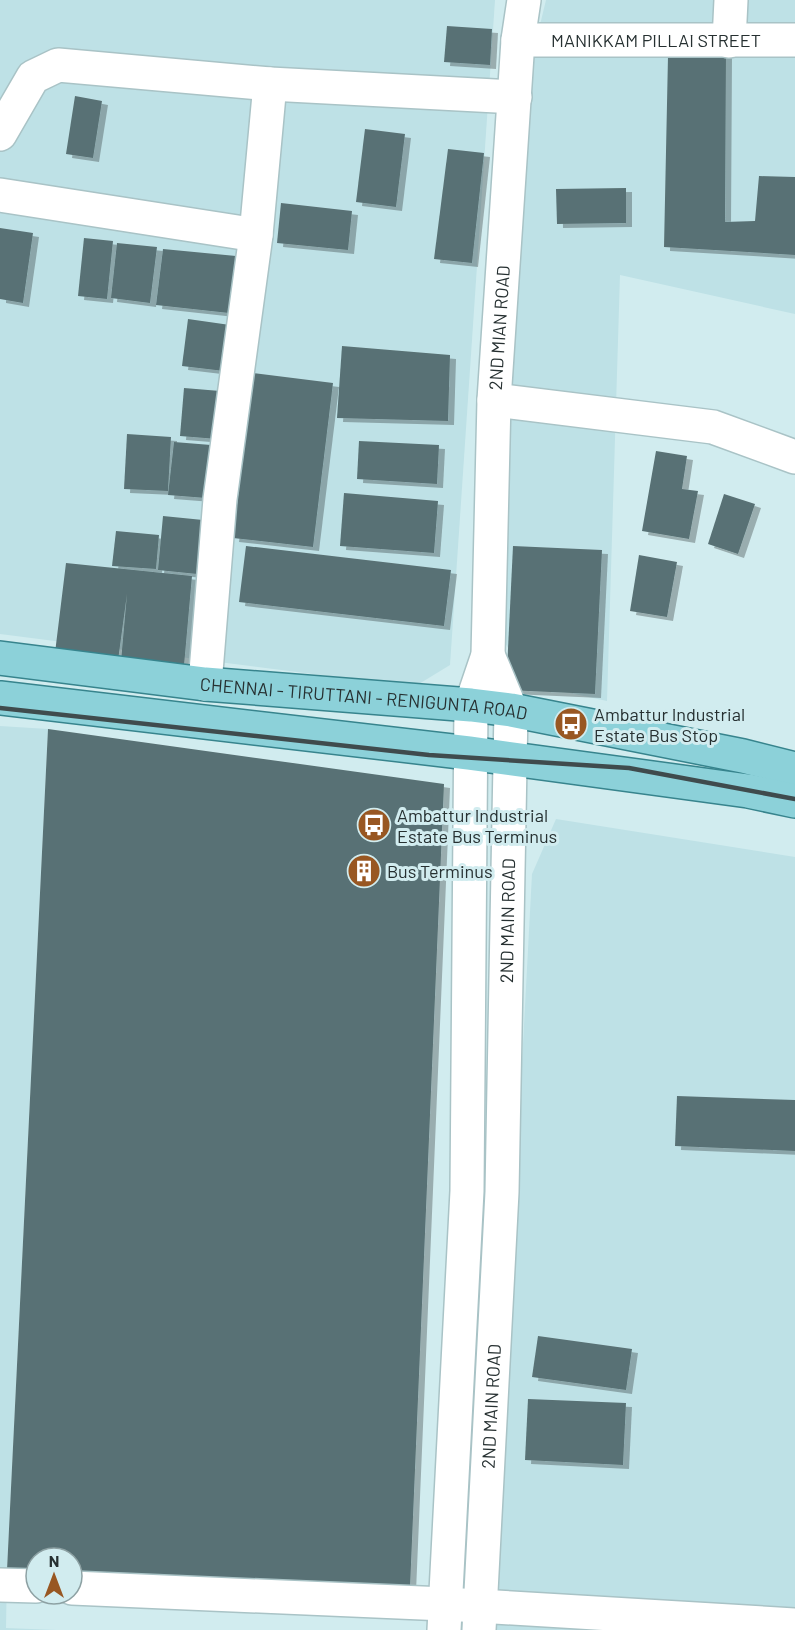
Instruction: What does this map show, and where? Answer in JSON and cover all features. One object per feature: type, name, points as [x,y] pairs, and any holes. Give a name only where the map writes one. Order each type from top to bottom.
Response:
[{"type":"main road","name":"CHENNAI - TIRUTTANI - RENIGUNTA ROAD","points":[[0,658],[205,684],[511,710],[743,756],[795,769]]},
{"type":"main road","points":[[0,698],[469,753],[748,791],[795,801]]},
{"type":"street","name":"2ND MIAN ROAD","points":[[488,655],[494,400],[518,40],[524,0]]},
{"type":"street","points":[[729,41],[731,0]]},
{"type":"street","name":"MANIKKAM PILLAI STREET","points":[[518,40],[795,40]]},
{"type":"street","points":[[0,134],[33,77],[58,65],[270,84],[515,97]]},
{"type":"street","points":[[205,684],[220,499],[256,235],[270,84]]},
{"type":"street","points":[[0,195],[256,235]]},
{"type":"street","points":[[494,400],[713,427],[795,457]]},
{"type":"street","name":"2ND MAIN ROAD","points":[[444,1617],[467,1191],[471,705],[488,655]]},
{"type":"street","name":"2ND MAIN ROAD","points":[[480,1618],[502,1192],[511,710],[488,655]]},
{"type":"street","points":[[467,1052],[505,1050]]},
{"type":"street","points":[[0,1585],[24,1586]]},
{"type":"street","points":[[84,1589],[444,1617],[795,1625]]},
{"type":"shaded area","points":[[0,0],[495,0],[450,665],[414,687],[0,634]]},
{"type":"shaded area","points":[[546,0],[795,0],[795,314],[620,275],[607,701],[528,684],[496,626],[532,58]]},
{"type":"shaded area","points":[[0,726],[48,729],[6,1628],[56,1630],[0,1630]]},
{"type":"shaded area","points":[[556,819],[795,857],[795,1630],[492,1630],[532,874]]},
{"type":"building","points":[[447,26],[492,29],[490,65],[444,62]]},
{"type":"building","points":[[726,52],[725,222],[755,221],[759,176],[795,177],[795,255],[664,247],[668,56]]},
{"type":"building","points":[[75,96],[102,101],[93,158],[66,154]]},
{"type":"building","points":[[365,129],[405,134],[396,207],[356,202]]},
{"type":"building","points":[[448,149],[484,153],[472,263],[434,259]]},
{"type":"building","points":[[626,188],[626,223],[557,224],[556,189]]},
{"type":"building","points":[[281,203],[352,211],[348,250],[277,243]]},
{"type":"building","points":[[0,228],[33,233],[23,303],[0,299]]},
{"type":"building","points":[[84,238],[113,241],[107,299],[78,296]]},
{"type":"building","points":[[117,243],[157,247],[150,303],[111,298]]},
{"type":"building","points":[[163,249],[236,256],[229,313],[156,305]]},
{"type":"building","points":[[188,319],[230,325],[224,371],[182,366]]},
{"type":"building","points":[[342,346],[450,355],[448,421],[337,418]]},
{"type":"building","points":[[253,373],[333,383],[313,547],[233,538]]},
{"type":"building","points":[[184,388],[220,391],[217,439],[180,436]]},
{"type":"building","points":[[127,434],[171,437],[168,491],[124,489]]},
{"type":"building","points":[[359,441],[439,445],[437,484],[357,479]]},
{"type":"building","points":[[174,442],[211,445],[206,498],[168,495]]},
{"type":"building","points":[[656,451],[687,456],[682,489],[698,491],[689,539],[642,531]]},
{"type":"building","points":[[344,493],[438,501],[434,553],[340,546]]},
{"type":"building","points":[[724,494],[755,504],[738,554],[708,544]]},
{"type":"building","points":[[163,516],[203,520],[197,574],[158,570]]},
{"type":"building","points":[[116,531],[159,535],[156,569],[112,566]]},
{"type":"building","points":[[246,546],[451,570],[444,626],[239,602]]},
{"type":"building","points":[[513,546],[602,550],[595,694],[506,690]]},
{"type":"building","points":[[639,555],[677,562],[667,617],[630,611]]},
{"type":"building","points":[[66,563],[192,576],[183,677],[120,672],[127,594],[117,668],[54,661]]},
{"type":"building","points":[[48,729],[444,784],[410,1588],[84,1574],[84,1546],[24,1546],[24,1571],[7,1570]]},
{"type":"building","points":[[677,1096],[795,1100],[795,1151],[675,1146]]},
{"type":"building","points":[[538,1336],[632,1349],[626,1390],[532,1377]]},
{"type":"building","points":[[528,1399],[626,1403],[623,1465],[525,1460]]},
{"type":"railway","points":[[0,708],[429,755],[629,768],[795,799]]},
{"type":"place","name":"Ambattur Industrial Estate Bus Stop","points":[[571,724]]},
{"type":"place","name":"Ambattur Industrial Estate Bus Terminus","points":[[374,825]]},
{"type":"place","name":"Bus Terminus","points":[[364,871]]}]
